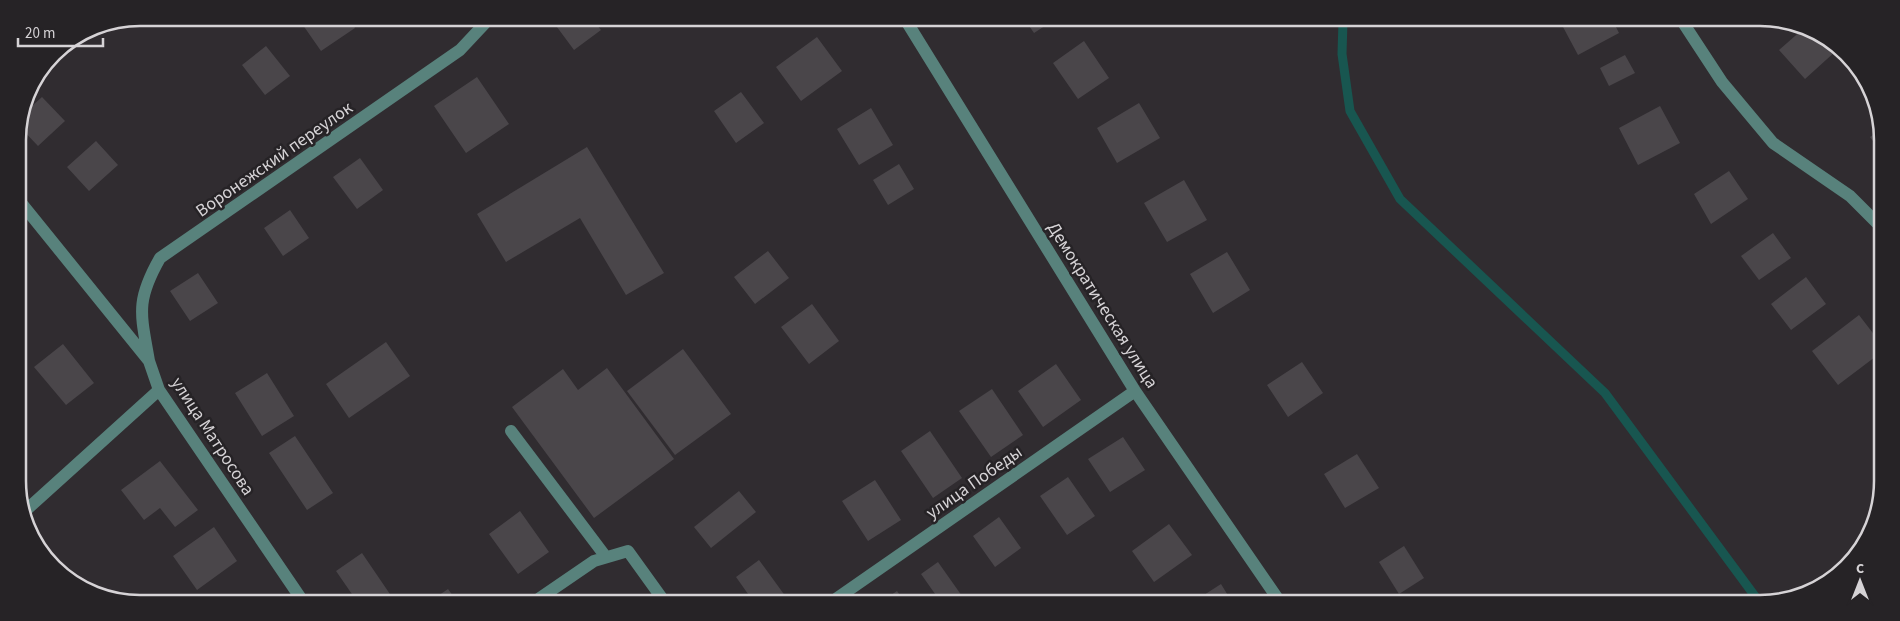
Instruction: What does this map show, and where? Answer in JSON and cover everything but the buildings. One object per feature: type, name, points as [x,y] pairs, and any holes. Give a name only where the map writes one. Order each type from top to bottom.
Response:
[{"type":"street","name":"Воронежский переулок","points":[[149,361],[140,309],[147,281],[160,258],[460,50],[482,26]]},
{"type":"street","name":"Демократическая улица","points":[[909,26],[1135,391],[1275,595]]},
{"type":"street","points":[[1685,26],[1722,82],[1773,143],[1850,196],[1874,220]]},
{"type":"street","name":"улица Матросова","points":[[26,209],[149,361],[158,390],[299,595]]},
{"type":"street","points":[[29,507],[158,390]]},
{"type":"street","name":"улица Победы","points":[[842,595],[1135,391]]},
{"type":"street","points":[[511,431],[606,557]]},
{"type":"street","points":[[544,595],[594,560],[628,551],[660,595]]},
{"type":"waterway","points":[[1343,26],[1342,54],[1350,111],[1400,199],[1605,393],[1754,595]]}]
